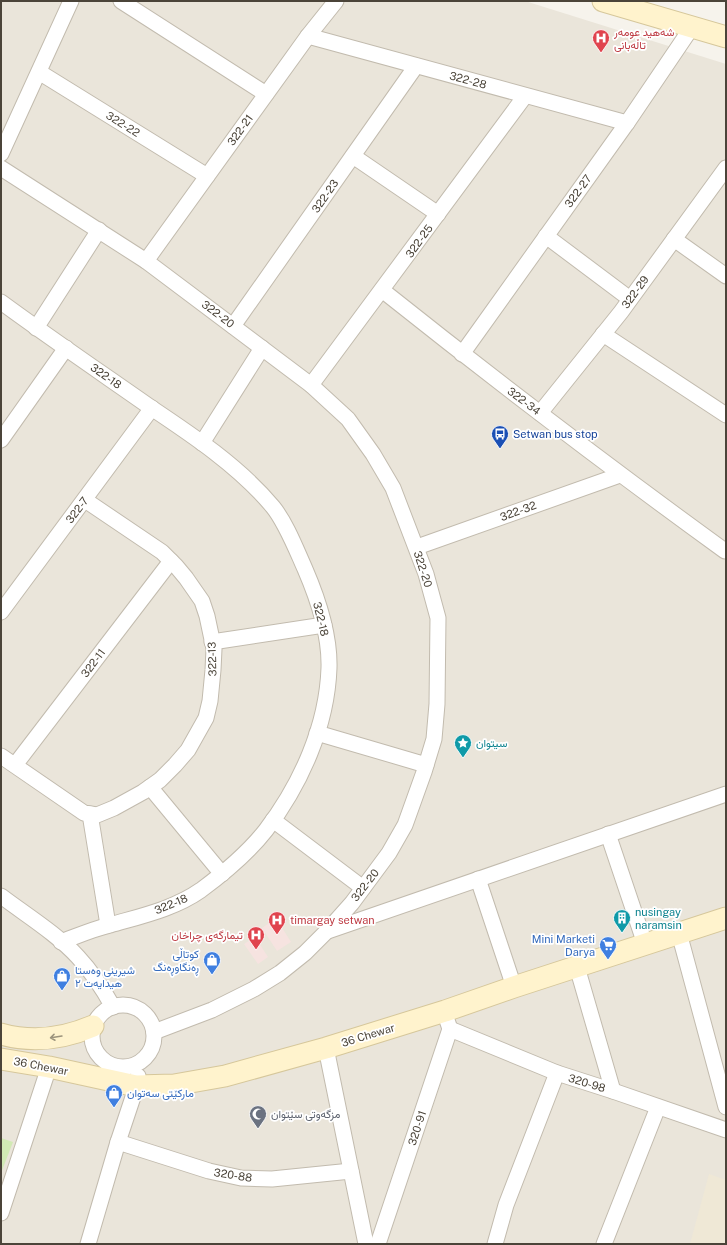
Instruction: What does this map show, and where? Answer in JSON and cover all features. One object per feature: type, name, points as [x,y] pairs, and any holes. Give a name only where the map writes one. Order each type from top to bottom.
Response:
[{"type":"street","points":[[1,154],[71,1]]},
{"type":"street","points":[[121,1],[266,94]]},
{"type":"street","name":"322-21","points":[[146,260],[308,36],[336,1]]},
{"type":"street","points":[[603,1],[726,37]]},
{"type":"street","name":"322-27","points":[[462,354],[627,123],[692,27]]},
{"type":"street","name":"322-28","points":[[308,36],[627,123]]},
{"type":"street","name":"322-23","points":[[233,326],[416,66]]},
{"type":"street","name":"322-22","points":[[39,72],[207,176]]},
{"type":"street","name":"322-25","points":[[311,385],[526,96]]},
{"type":"street","points":[[353,156],[438,214]]},
{"type":"street","name":"322-20","points":[[1,168],[146,260],[311,385],[348,419],[373,454],[394,488],[426,574],[438,618],[437,704],[434,739],[405,825],[389,853],[327,932],[305,953],[280,973],[254,989],[212,1010],[154,1032]]},
{"type":"street","name":"322-29","points":[[540,413],[630,299],[726,168]]},
{"type":"street","points":[[36,328],[99,230]]},
{"type":"street","points":[[546,236],[630,299]]},
{"type":"street","points":[[674,239],[726,276]]},
{"type":"street","name":"322-34","points":[[382,290],[462,354],[726,554]]},
{"type":"street","name":"322-18","points":[[1,302],[202,443],[234,469],[274,508],[289,534],[312,586],[324,625],[329,666],[326,698],[321,722],[312,750],[284,805],[265,832],[246,853],[222,874],[199,891],[177,903],[147,915],[108,925],[61,942]]},
{"type":"street","points":[[603,334],[726,415]]},
{"type":"street","points":[[1,439],[66,348]]},
{"type":"street","points":[[202,443],[262,348]]},
{"type":"street","name":"322-7","points":[[1,612],[152,408]]},
{"type":"street","name":"322-32","points":[[417,548],[620,475]]},
{"type":"street","name":"322-13","points":[[86,498],[88,502],[162,552],[186,578],[202,602],[207,616],[214,649],[212,685],[206,718],[188,750],[176,765],[150,787],[114,808],[97,815],[90,814]]},
{"type":"street","name":"322-11","points":[[15,765],[171,561]]},
{"type":"street","points":[[212,642],[324,625]]},
{"type":"street","points":[[317,734],[426,765]]},
{"type":"street","points":[[1,756],[84,812],[90,814],[108,925]]},
{"type":"street","points":[[150,787],[222,874]]},
{"type":"street","points":[[327,932],[478,878],[726,794]]},
{"type":"street","points":[[273,820],[363,888]]},
{"type":"street","points":[[608,834],[646,944]]},
{"type":"street","points":[[478,878],[514,987]]},
{"type":"street","points":[[1,896],[77,956],[103,988],[113,1006]]},
{"type":"street","name":"36 Chewar","points":[[1,1059],[49,1067],[136,1086],[174,1085],[225,1076],[326,1048],[448,1020],[514,987],[679,932],[726,918]]},
{"type":"street","points":[[679,932],[726,1107]]},
{"type":"street","points":[[577,967],[613,1091]]},
{"type":"street","points":[[92,1076],[118,1068],[129,1068],[139,1064],[147,1058],[152,1050],[154,1032],[149,1019],[139,1009],[127,1005],[113,1006],[98,1017],[93,1026],[92,1036],[96,1052],[99,1057],[108,1064],[118,1068]]},
{"type":"street","name":"320-98","points":[[448,1020],[557,1074],[613,1091],[726,1130]]},
{"type":"street","name":"320-91","points":[[378,1244],[448,1020]]},
{"type":"street","points":[[1,1034],[26,1039],[54,1038],[81,1031],[93,1026]]},
{"type":"street","points":[[326,1048],[366,1244]]},
{"type":"street","points":[[88,1244],[136,1086],[139,1064]]},
{"type":"street","points":[[1,1213],[49,1067]]},
{"type":"street","points":[[495,1244],[506,1205],[557,1074]]},
{"type":"street","points":[[604,1244],[658,1107]]},
{"type":"street","name":"320-88","points":[[118,1142],[209,1171],[241,1178],[272,1179],[351,1171]]},
{"type":"shaded area","points":[[1,1],[525,1],[726,64],[726,1244],[1,1244]]},
{"type":"shaded area","name":"timargay setwan","points":[[276,918],[291,942],[277,951],[262,928]]},
{"type":"shaded area","name":"تیمارگەی چراخان","points":[[255,937],[268,957],[258,964],[244,944]]},
{"type":"shaded area","points":[[709,1174],[726,1180],[726,1244],[690,1244]]},
{"type":"green space","points":[[1,1138],[13,1142],[1,1173]]},
{"type":"place","name":"شەهید عومەر تاڵەبانی","points":[[601,53]]},
{"type":"place","name":"Setwan bus stop","points":[[500,449]]},
{"type":"place","name":"سيتوان","points":[[463,758]]},
{"type":"place","name":"nusingay naramsin","points":[[622,933]]},
{"type":"place","name":"timargay setwan","points":[[277,935]]},
{"type":"place","name":"تیمارگەی چراخان","points":[[256,950]]},
{"type":"place","name":"Mini Marketi Darya","points":[[608,960]]},
{"type":"place","name":"کوتاڵی ڕەنگاوڕەنگ","points":[[212,975]]},
{"type":"place","name":"شیرینی وەستا هیدایەت ٢","points":[[62,991]]},
{"type":"place","name":"مارکێتی سەتوان","points":[[114,1108]]},
{"type":"place","name":"مزگەوتی سێتوان","points":[[258,1129]]}]
